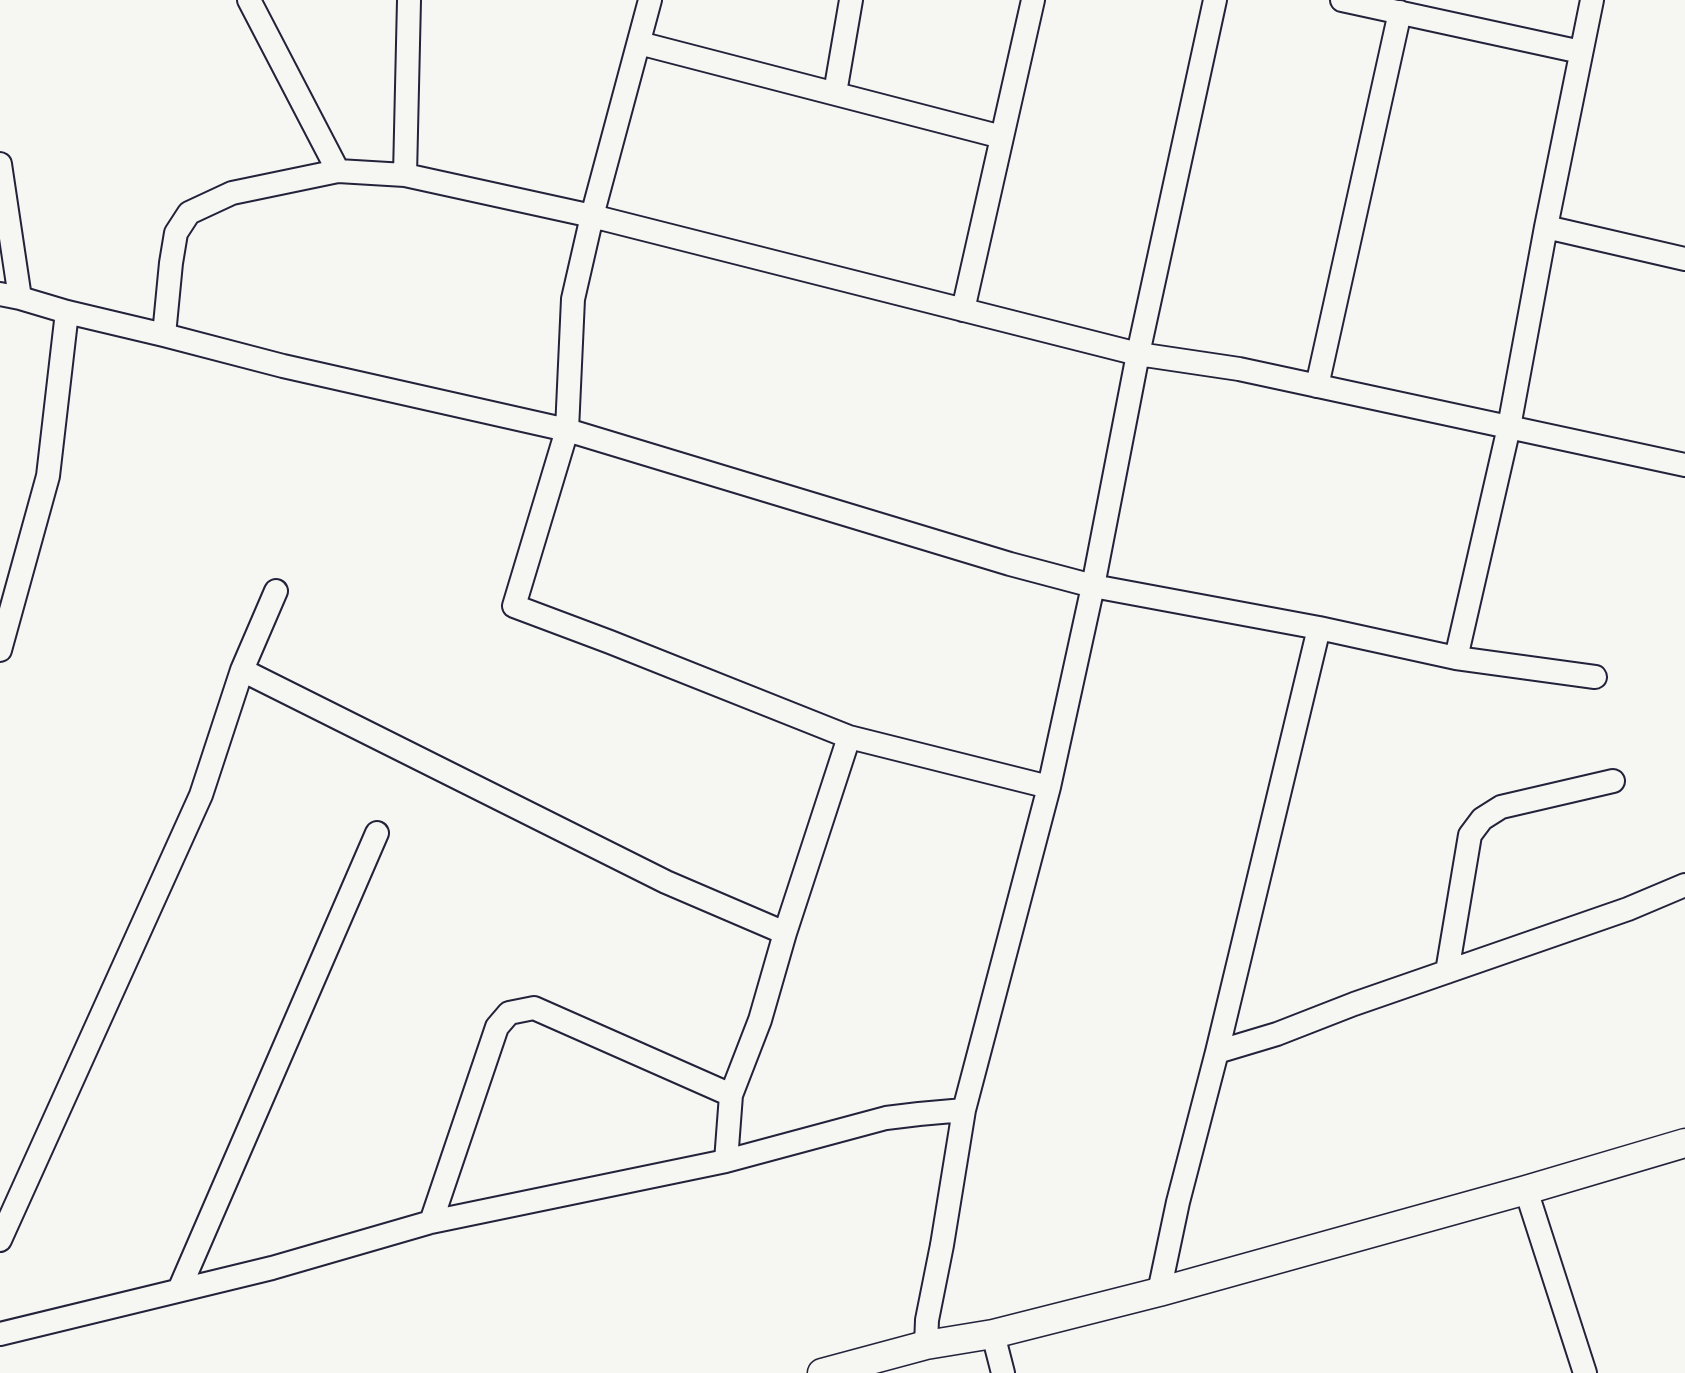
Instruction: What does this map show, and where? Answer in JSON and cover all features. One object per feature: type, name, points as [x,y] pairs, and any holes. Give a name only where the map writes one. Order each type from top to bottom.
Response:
[{"type":"street","points":[[249,0],[338,171]]},
{"type":"street","points":[[405,175],[409,0]]},
{"type":"street","points":[[650,0],[592,216],[573,299],[567,430],[514,606],[849,737],[1049,787]]},
{"type":"street","points":[[835,93],[851,0]]},
{"type":"street","points":[[963,310],[1033,0]]},
{"type":"street","points":[[926,1345],[927,1320],[942,1246],[964,1110],[1049,787],[1093,586],[1138,354],[1215,0]]},
{"type":"street","points":[[1342,0],[1581,52]]},
{"type":"street","points":[[1456,658],[1509,427],[1546,227],[1592,0]]},
{"type":"street","points":[[1316,386],[1400,12]]},
{"type":"street","points":[[639,43],[1002,138]]},
{"type":"street","points":[[0,164],[10,296],[283,366],[567,430],[1010,564],[1093,586],[1319,628],[1456,658],[1594,677]]},
{"type":"street","points":[[164,335],[176,233],[188,213],[232,193],[338,171],[405,175],[592,216],[1138,354],[1240,368],[1685,465]]},
{"type":"street","points":[[1546,227],[1685,259]]},
{"type":"street","points":[[0,650],[48,476],[67,312]]},
{"type":"street","points":[[0,1240],[201,795],[242,670],[276,591]]},
{"type":"street","points":[[1159,1292],[1178,1202],[1217,1052],[1319,628]]},
{"type":"street","points":[[242,670],[666,882],[785,933]]},
{"type":"street","points":[[726,1161],[731,1095],[760,1020],[785,933],[849,737]]},
{"type":"street","points":[[1447,972],[1470,835],[1482,818],[1501,807],[1613,781]]},
{"type":"street","points":[[180,1290],[377,834]]},
{"type":"street","points":[[1217,1052],[1277,1034],[1354,1004],[1618,912],[1685,885]]},
{"type":"street","points":[[431,1222],[497,1028],[509,1013],[534,1008],[731,1095]]},
{"type":"street","points":[[0,1334],[272,1268],[431,1222],[726,1161],[886,1118],[964,1110]]},
{"type":"street","points":[[822,1373],[926,1345],[993,1334],[1159,1292],[1526,1190],[1685,1143]]},
{"type":"street","points":[[1526,1190],[1585,1373]]},
{"type":"street","points":[[993,1334],[1003,1373]]}]
